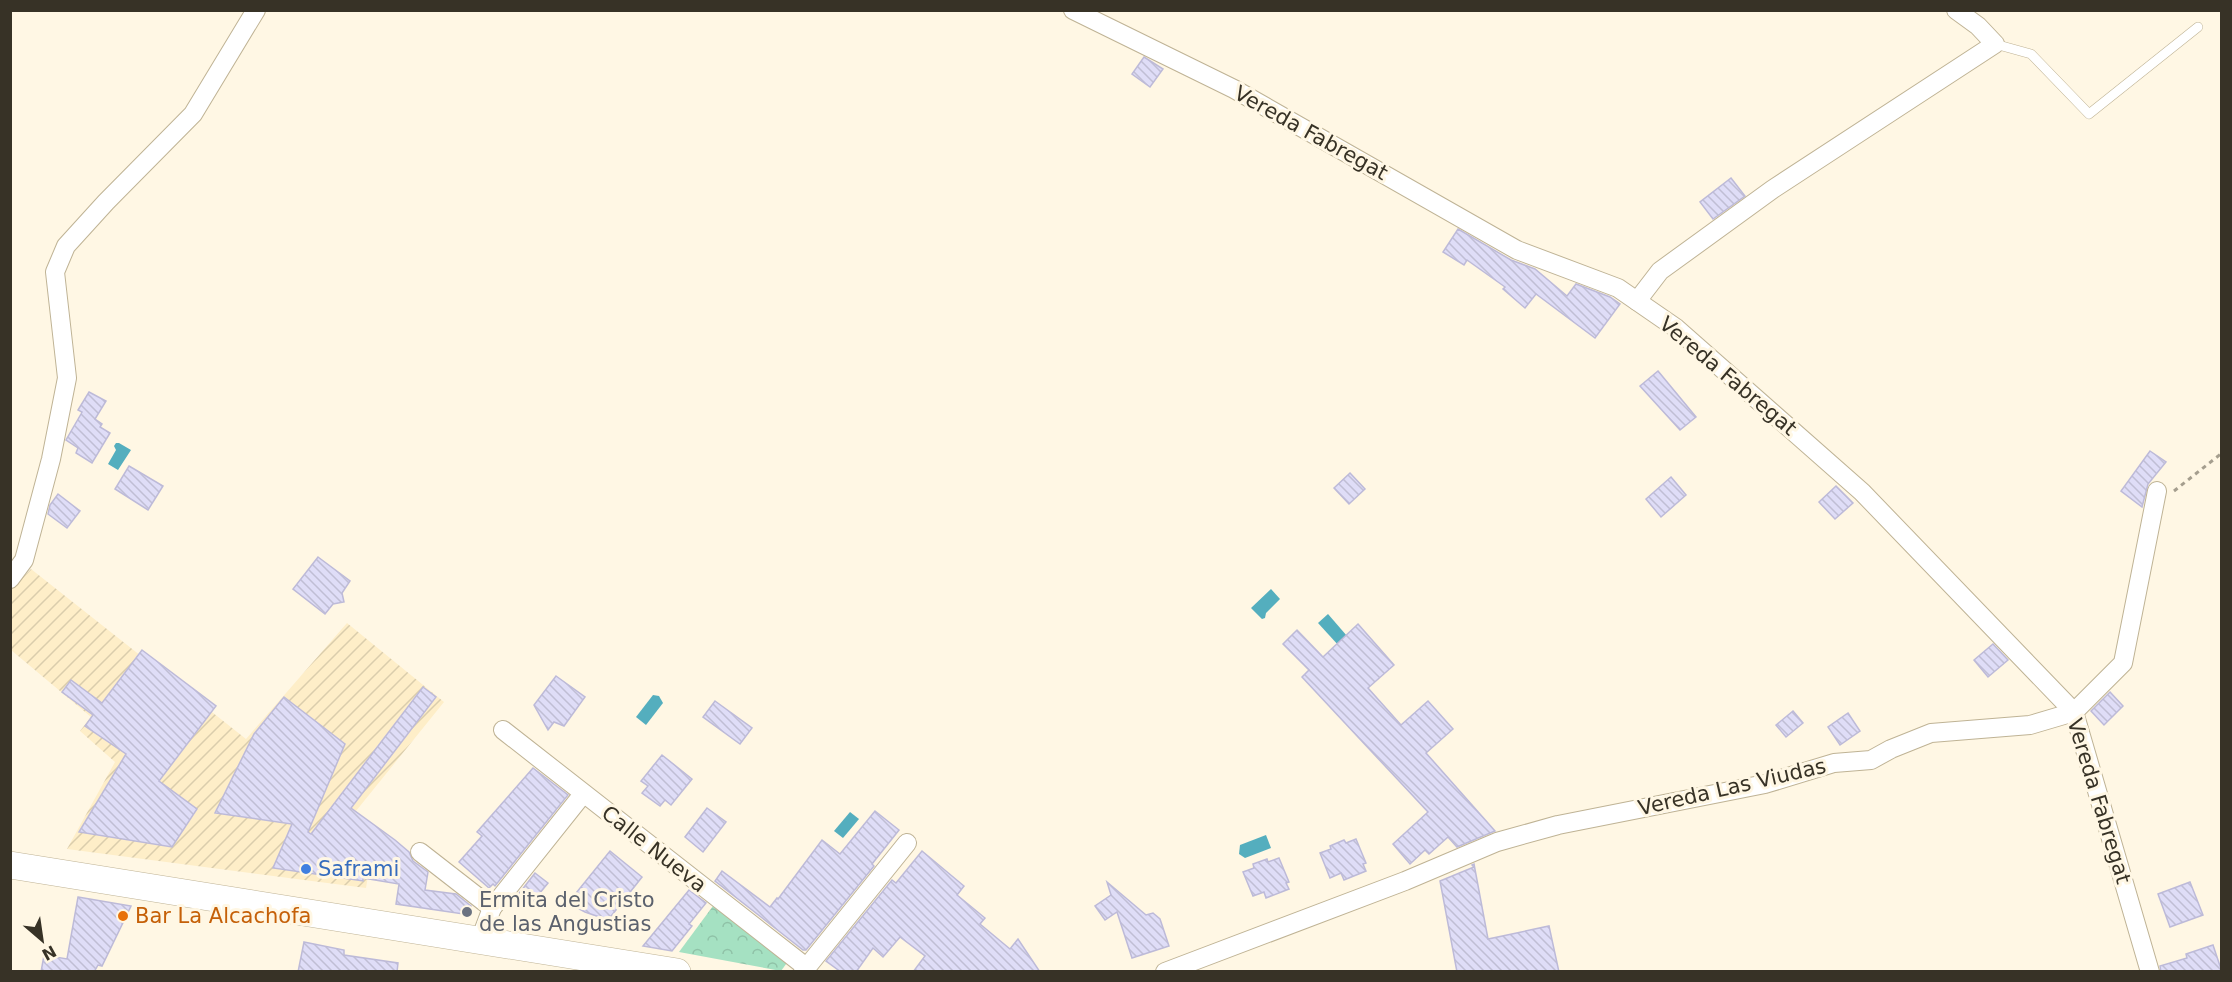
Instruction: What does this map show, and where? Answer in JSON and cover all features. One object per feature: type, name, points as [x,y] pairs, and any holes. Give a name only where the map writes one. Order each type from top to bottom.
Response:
[{"type":"main road","points":[[10,865],[480,940],[593,965],[676,972]]},
{"type":"street","points":[[10,579],[24,560],[51,459],[67,378],[55,272],[66,246],[193,114],[256,10]]},
{"type":"street","name":"Vereda Fabregat","points":[[1073,10],[1234,89],[1517,250],[1618,288],[1676,328],[1863,492],[2074,712],[2150,972]]},
{"type":"street","points":[[1637,301],[1660,271],[1773,189],[1995,44],[1978,26],[1956,10]]},
{"type":"street","name":"Vereda Las Viudas","points":[[1169,971],[1406,881],[1497,842],[1517,836],[1558,825],[1765,784],[1834,763],[1871,760],[1891,749],[1931,733],[2030,725],[2074,712],[2123,663],[2156,498]]},
{"type":"street","name":"Calle Nueva","points":[[503,730],[804,969]]},
{"type":"street","points":[[480,940],[492,908],[583,795]]},
{"type":"street","points":[[804,969],[907,843]]},
{"type":"street","points":[[420,852],[492,908]]},
{"type":"lane","points":[[1995,44],[2031,54],[2088,114],[2198,27]]},
{"type":"path","points":[[2156,498],[2222,453]]},
{"type":"shaded area","points":[[31,569],[246,739],[347,623],[444,702],[356,811],[376,828],[366,888],[67,849],[115,762],[80,731],[91,717],[11,650],[10,591]]},
{"type":"green space","points":[[713,906],[789,960],[781,971],[679,952]]},
{"type":"water","points":[[116,443],[131,450],[118,470],[108,464],[116,450],[114,446]]},
{"type":"water","points":[[1271,589],[1280,599],[1262,619],[1251,608]]},
{"type":"water","points":[[1328,614],[1347,636],[1339,646],[1318,623]]},
{"type":"water","points":[[653,695],[659,696],[663,703],[646,725],[636,717]]},
{"type":"water","points":[[850,812],[859,819],[843,838],[834,831]]},
{"type":"water","points":[[1266,835],[1271,848],[1245,858],[1239,854],[1240,845]]},
{"type":"building","points":[[1144,57],[1163,69],[1150,87],[1132,74]]},
{"type":"building","points":[[1731,178],[1745,196],[1713,219],[1700,202]]},
{"type":"building","points":[[1458,229],[1511,260],[1535,269],[1567,296],[1576,284],[1610,297],[1620,304],[1595,338],[1536,294],[1525,308],[1503,289],[1505,287],[1467,260],[1464,265],[1443,252]]},
{"type":"building","points":[[1658,371],[1696,417],[1680,430],[1640,386]]},
{"type":"building","points":[[89,392],[106,401],[95,419],[102,424],[100,427],[110,433],[92,463],[76,453],[78,448],[66,440],[82,412],[78,410]]},
{"type":"building","points":[[2150,451],[2166,462],[2148,484],[2142,507],[2121,491]]},
{"type":"building","points":[[129,466],[163,486],[148,510],[115,489]]},
{"type":"building","points":[[1350,473],[1365,489],[1349,504],[1334,488]]},
{"type":"building","points":[[1671,477],[1686,495],[1661,517],[1646,499]]},
{"type":"building","points":[[1836,486],[1853,503],[1835,519],[1819,502]]},
{"type":"building","points":[[58,494],[80,511],[67,528],[48,514],[50,505]]},
{"type":"building","points":[[318,557],[350,581],[342,593],[344,602],[333,604],[325,614],[293,589]]},
{"type":"building","points":[[1358,624],[1394,665],[1368,688],[1401,725],[1428,701],[1453,729],[1426,753],[1495,831],[1457,847],[1448,837],[1429,854],[1425,850],[1410,864],[1393,844],[1428,812],[1302,677],[1309,670],[1283,644],[1297,630],[1323,657]]},
{"type":"building","points":[[1993,644],[2008,660],[1988,677],[1974,660]]},
{"type":"building","points":[[142,650],[216,706],[159,781],[197,809],[172,847],[79,832],[126,754],[85,726],[93,715],[62,692],[71,680],[102,703]]},
{"type":"building","points":[[556,676],[585,697],[564,726],[554,722],[548,730],[534,705]]},
{"type":"building","points":[[423,687],[436,697],[351,808],[395,840],[409,852],[413,861],[428,872],[425,890],[456,894],[471,906],[470,915],[396,904],[399,884],[273,868],[292,824],[215,813],[254,734],[284,697],[345,744],[308,832],[311,834]]},
{"type":"building","points":[[2110,692],[2123,706],[2104,725],[2091,711]]},
{"type":"building","points":[[715,701],[752,728],[740,744],[703,717]]},
{"type":"building","points":[[1793,711],[1803,723],[1786,737],[1776,725]]},
{"type":"building","points":[[1848,713],[1860,731],[1840,745],[1828,727]]},
{"type":"building","points":[[662,755],[692,779],[671,805],[665,800],[660,806],[642,793],[648,786],[641,781]]},
{"type":"building","points":[[533,768],[568,795],[495,886],[493,884],[489,888],[459,862],[482,836],[477,832]]},
{"type":"building","points":[[707,808],[726,822],[703,852],[685,837]]},
{"type":"building","points":[[875,811],[899,830],[872,864],[874,866],[806,950],[803,950],[715,881],[722,871],[770,907],[822,840],[840,854]]},
{"type":"building","points":[[1356,839],[1366,863],[1363,864],[1366,871],[1344,880],[1341,873],[1330,878],[1320,853],[1344,840],[1346,843]]},
{"type":"building","points":[[610,851],[642,877],[608,920],[568,903]]},
{"type":"building","points":[[922,851],[964,886],[957,895],[985,918],[980,924],[1010,949],[1018,939],[1040,972],[913,972],[925,956],[900,937],[883,957],[873,948],[856,972],[841,972],[826,961],[892,880],[896,883]]},
{"type":"building","points":[[1279,858],[1289,882],[1286,883],[1289,889],[1266,898],[1264,892],[1253,896],[1243,872],[1254,868],[1253,864]]},
{"type":"building","points":[[1474,864],[1488,939],[1549,926],[1559,972],[1457,972],[1440,881],[1474,867],[1472,865]]},
{"type":"building","points":[[535,873],[548,883],[529,906],[514,900]]},
{"type":"building","points":[[1107,882],[1146,915],[1153,913],[1160,919],[1169,946],[1132,958],[1117,912],[1105,920],[1095,906],[1111,895]]},
{"type":"building","points":[[2190,882],[2203,915],[2170,927],[2158,894]]},
{"type":"building","points":[[689,890],[706,903],[689,924],[692,926],[672,951],[643,946]]},
{"type":"building","points":[[78,897],[131,906],[102,966],[98,965],[94,972],[41,972],[44,955],[67,959]]},
{"type":"building","points":[[304,942],[344,950],[344,955],[398,963],[397,972],[298,972]]},
{"type":"building","points":[[2213,945],[2222,972],[2161,972],[2160,966],[2187,958],[2186,954]]},
{"type":"place","name":"Saframi","points":[[306,869]]},
{"type":"place","name":"Ermita del Cristo de las Angustias","points":[[467,912]]},
{"type":"place","name":"Bar La Alcachofa","points":[[123,916]]}]
